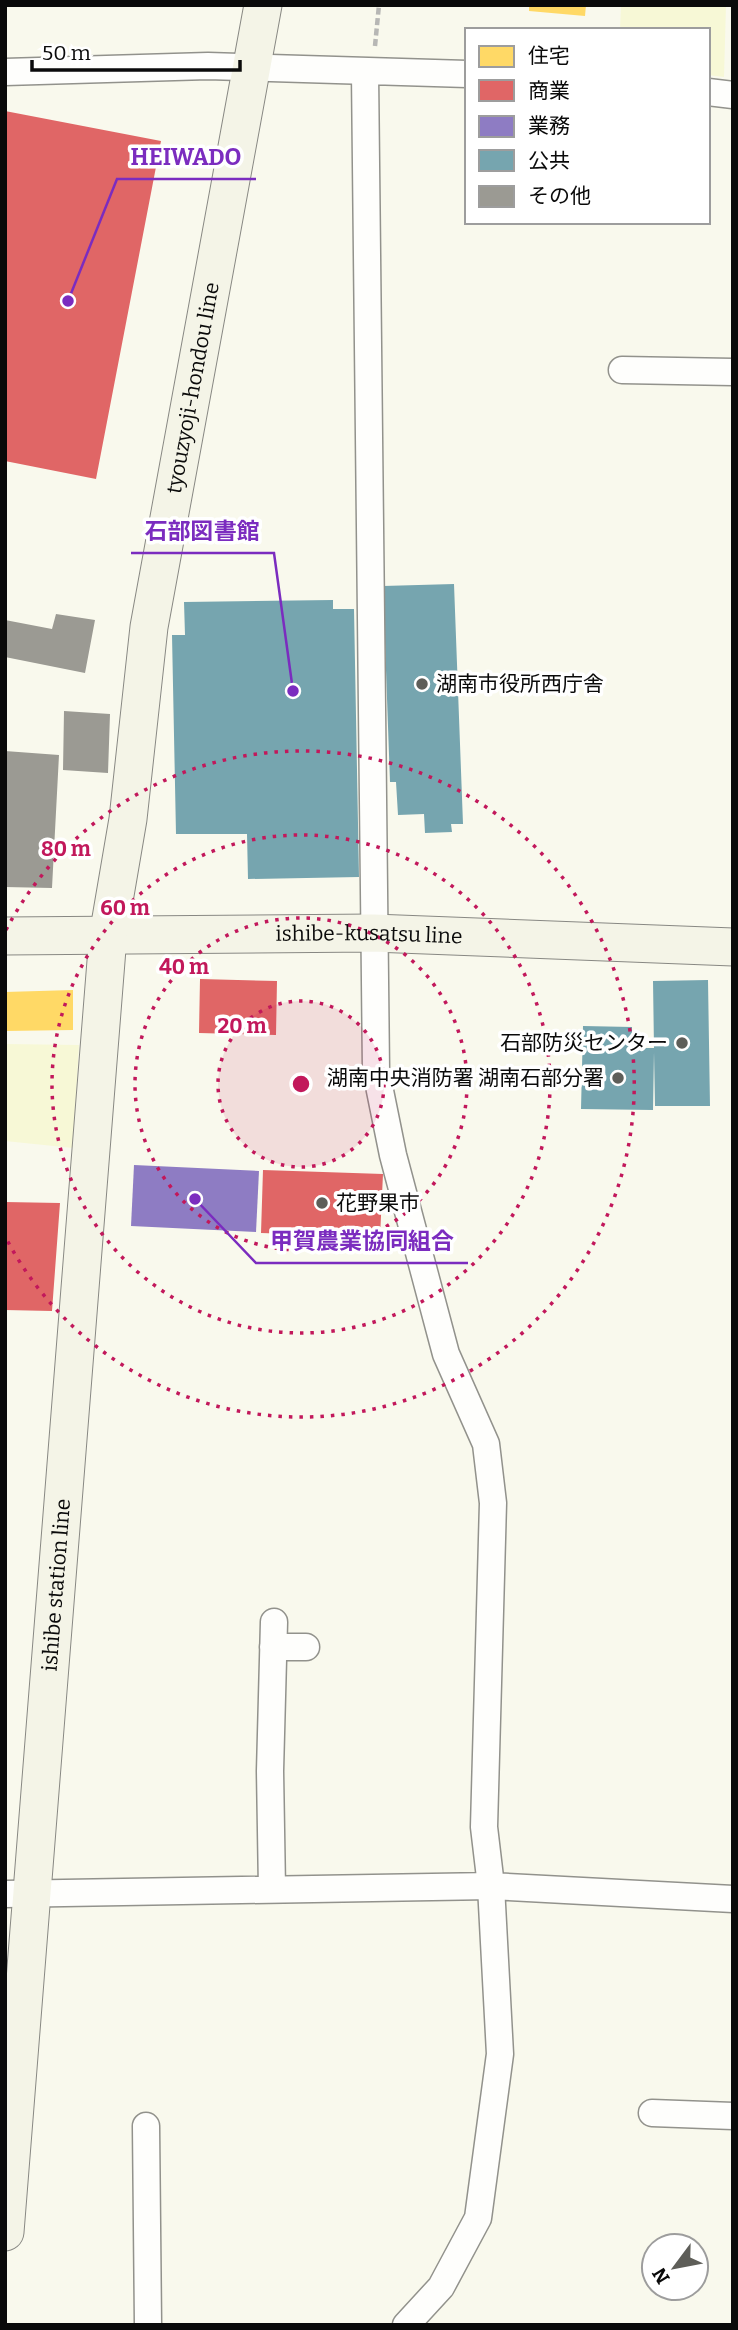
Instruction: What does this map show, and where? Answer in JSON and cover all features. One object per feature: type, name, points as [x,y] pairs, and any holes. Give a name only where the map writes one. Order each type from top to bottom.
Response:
[{"type":"main road","name":"tyouzyoji-hondou line","points":[[108,936],[128,819],[149,626],[263,5]]},
{"type":"main road","name":"ishibe-kusatsu line","points":[[5,936],[373,933],[733,947]]},
{"type":"main road","name":"ishibe station line","points":[[5,2232],[19,1893],[108,936]]},
{"type":"street","points":[[5,72],[253,67],[365,73],[465,74]]},
{"type":"street","points":[[365,73],[376,1071],[391,1143],[446,1354],[486,1444],[493,1503],[484,1826],[491,1886],[500,2054],[478,2218],[441,2287],[406,2325]]},
{"type":"street","points":[[710,92],[733,95]]},
{"type":"street","points":[[622,370],[733,372]]},
{"type":"street","points":[[272,1889],[270,1771],[274,1634],[306,1647]]},
{"type":"street","points":[[19,1893],[491,1886],[733,1899]]},
{"type":"street","points":[[652,2113],[733,2116]]},
{"type":"street","points":[[146,2126],[148,2325]]},
{"type":"path","points":[[365,73],[373,57],[379,5]]},
{"type":"green space","points":[[621,5],[726,5],[724,77],[710,75],[710,28],[620,28]]},
{"type":"green space","points":[[5,1044],[79,1045],[73,1148],[5,1141]]},
{"type":"building: 住宅","points":[[529,5],[586,5],[585,16],[529,11]]},
{"type":"building: 住宅","points":[[73,990],[73,1030],[5,1031],[5,992]]},
{"type":"building: 商業","points":[[5,111],[161,141],[96,479],[5,461]]},
{"type":"building: 商業","points":[[200,979],[277,981],[276,1035],[199,1033]]},
{"type":"building: 商業","name":"花野果市","points":[[263,1170],[383,1174],[380,1237],[261,1233]]},
{"type":"building: 商業","points":[[5,1202],[60,1203],[52,1311],[5,1310]]},
{"type":"building: 業務","points":[[134,1165],[259,1171],[256,1232],[131,1226]]},
{"type":"building: 公共","name":"湖南市役所西庁舎","points":[[454,584],[463,824],[451,824],[452,832],[425,833],[424,814],[398,815],[396,782],[390,782],[383,586]]},
{"type":"building: 公共","points":[[333,600],[333,609],[354,609],[359,877],[248,879],[247,834],[176,834],[172,635],[185,635],[184,602]]},
{"type":"building: 公共","points":[[708,980],[710,1106],[655,1106],[654,1052],[653,1110],[581,1109],[583,1026],[632,1027],[632,1034],[640,1034],[640,1048],[654,1048],[653,981]]},
{"type":"building: その他","points":[[56,614],[95,620],[85,673],[5,657],[5,620],[52,629]]},
{"type":"building: その他","points":[[64,711],[110,714],[108,773],[63,770]]},
{"type":"building: その他","points":[[5,751],[59,755],[52,888],[5,887]]},
{"type":"place","name":"HEIWADO","points":[[68,301]]},
{"type":"place","name":"湖南市役所西庁舎","points":[[422,684]]},
{"type":"place","name":"石部図書館","points":[[293,691]]},
{"type":"place","name":"石部防災センター","points":[[682,1043]]},
{"type":"place","name":"湖南中央消防署 湖南石部分署","points":[[618,1078]]},
{"type":"place","name":"甲賀農業協同組合","points":[[195,1199]]},
{"type":"place","name":"花野果市","points":[[322,1203]]}]
